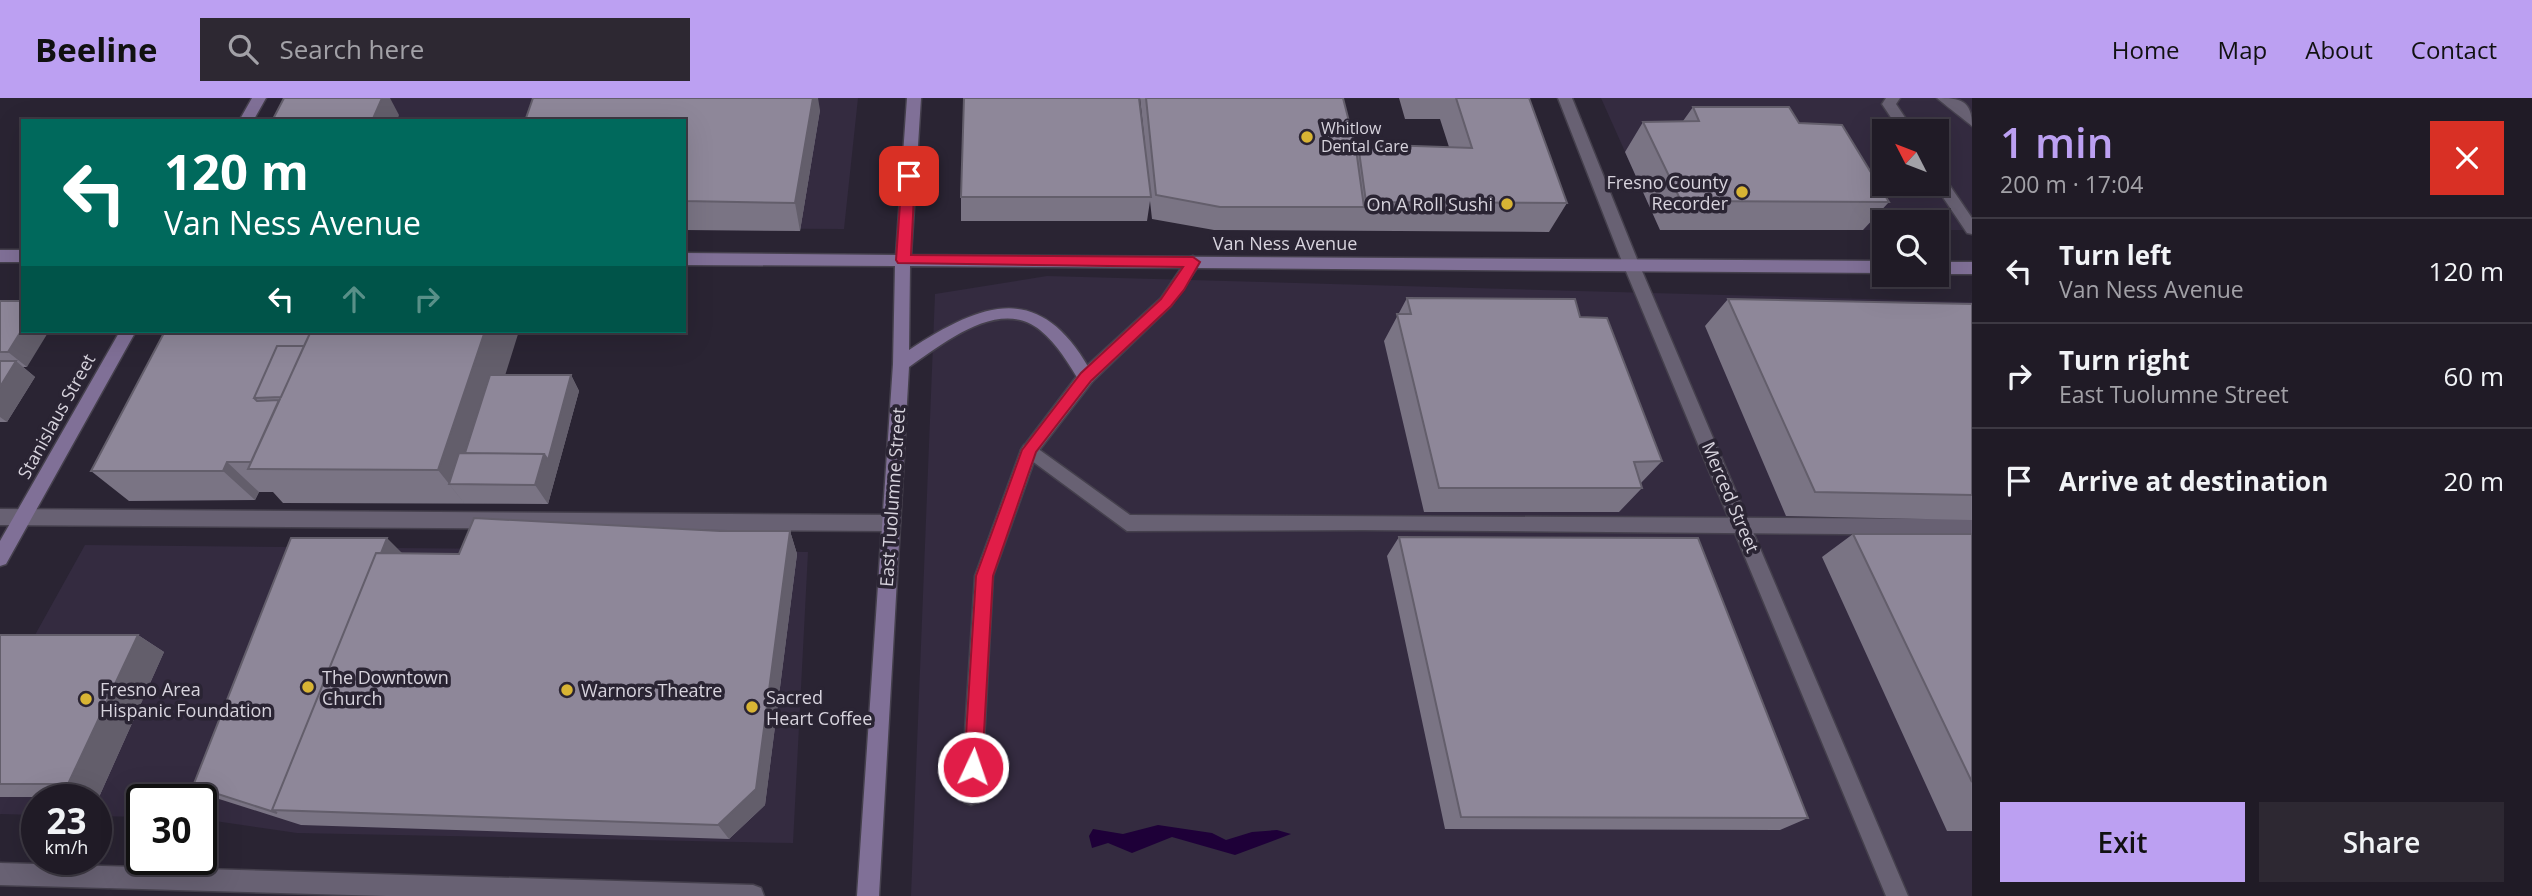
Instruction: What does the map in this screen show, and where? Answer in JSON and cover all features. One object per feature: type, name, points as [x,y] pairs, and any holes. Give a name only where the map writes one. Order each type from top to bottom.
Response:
[{"type":"main road","points":[[247,119],[259,98]]},
{"type":"main road","name":"East Tuolumne Street","points":[[868,896],[905,299],[903,260],[914,98]]},
{"type":"main road","points":[[0,256],[21,256]]},
{"type":"main road","name":"Van Ness Avenue","points":[[686,259],[1872,267]]},
{"type":"main road","points":[[1949,268],[1972,268]]},
{"type":"main road","points":[[901,364],[962,323],[990,313],[1015,313],[1039,320],[1059,335],[1086,377]]},
{"type":"main road","name":"Stanislaus Street","points":[[0,558],[127,333]]},
{"type":"street","name":"Merced Street","points":[[1565,98],[1631,264],[1898,896]]},
{"type":"street","points":[[1893,98],[1889,104],[1899,119]]},
{"type":"street","points":[[1944,98],[1961,107],[1972,121]]},
{"type":"street","points":[[1950,196],[1972,229]]},
{"type":"street","points":[[971,795],[984,576],[1030,450],[1086,377],[1180,286],[1193,262]]},
{"type":"street","points":[[1030,450],[1127,523],[1972,527]]},
{"type":"street","points":[[0,517],[891,523]]},
{"type":"street","points":[[0,874],[753,896]]},
{"type":"shaded area","points":[[318,98],[858,98],[844,229],[686,228],[686,119],[308,119]]},
{"type":"shaded area","points":[[1601,98],[1972,98],[1972,230],[1949,230],[1949,210],[1872,210],[1872,230],[1660,230]]},
{"type":"shaded area","points":[[1047,276],[1972,302],[1972,896],[911,896],[935,294]]},
{"type":"shaded area","points":[[85,545],[808,552],[793,843],[297,833],[217,821],[217,784],[126,784],[126,817],[112,816],[112,784],[21,784],[21,815],[0,814],[0,698]]},
{"type":"shaded area","points":[[1158,825],[1212,833],[1226,840],[1252,832],[1277,830],[1291,834],[1235,855],[1172,837],[1132,853],[1108,843],[1092,848],[1089,836],[1093,829],[1123,834]]},
{"type":"building","points":[[284,98],[382,98],[373,119],[273,119]]},
{"type":"building","points":[[533,98],[813,98],[795,203],[686,201],[686,119],[526,119]]},
{"type":"building","points":[[964,98],[1139,98],[1151,197],[961,197]]},
{"type":"building","points":[[1146,98],[1343,98],[1356,149],[1364,207],[1220,207],[1156,195]]},
{"type":"building","points":[[1456,98],[1529,98],[1567,203],[1366,202],[1358,144],[1472,148]]},
{"type":"building","points":[[1693,107],[1789,107],[1799,123],[1842,125],[1872,174],[1872,196],[1885,196],[1889,202],[1681,201],[1643,122],[1699,121]]},
{"type":"building","points":[[1407,298],[1575,299],[1580,317],[1607,318],[1662,461],[1634,462],[1642,488],[1439,488],[1397,314],[1411,314]]},
{"type":"building","points":[[1728,299],[1972,304],[1972,495],[1815,492]]},
{"type":"building","points":[[0,301],[21,301],[21,331],[8,352],[0,352]]},
{"type":"building","points":[[164,333],[310,333],[304,346],[277,346],[254,398],[257,401],[279,400],[251,462],[227,462],[223,471],[91,471]]},
{"type":"building","points":[[310,333],[484,333],[438,470],[248,469]]},
{"type":"building","points":[[277,346],[304,346],[281,397],[254,398]]},
{"type":"building","points":[[0,361],[16,361],[0,387]]},
{"type":"building","points":[[490,375],[571,375],[548,460],[544,454],[465,453]]},
{"type":"building","points":[[459,453],[544,454],[535,485],[449,484]]},
{"type":"building","name":"Warnors Theatre","points":[[474,518],[720,531],[790,531],[756,789],[718,825],[272,810],[376,553],[459,554]]},
{"type":"building","points":[[1853,534],[1972,534],[1972,782]]},
{"type":"building","points":[[1399,537],[1698,538],[1808,818],[1461,817]]},
{"type":"building","name":"The Downtown Church","points":[[291,538],[387,538],[381,553],[376,553],[272,810],[277,813],[217,794],[217,784],[194,784]]},
{"type":"building","points":[[0,635],[138,635],[68,784],[0,784]]},
{"type":"place","name":"Whitlow Dental Care","points":[[1307,137]]},
{"type":"place","name":"Fresno County Recorder","points":[[1742,192]]},
{"type":"place","name":"On A Roll Sushi","points":[[1507,204]]},
{"type":"place","name":"The Downtown Church","points":[[308,687]]},
{"type":"place","name":"Warnors Theatre","points":[[567,690]]},
{"type":"place","name":"Fresno Area Hispanic Foundation","points":[[86,699]]},
{"type":"place","name":"Sacred Heart Coffee","points":[[752,707]]},
{"type":"route","points":[[909,176],[903,260],[1193,262],[1180,286],[1086,377],[1059,408],[1030,450],[984,576],[973,767]]}]
